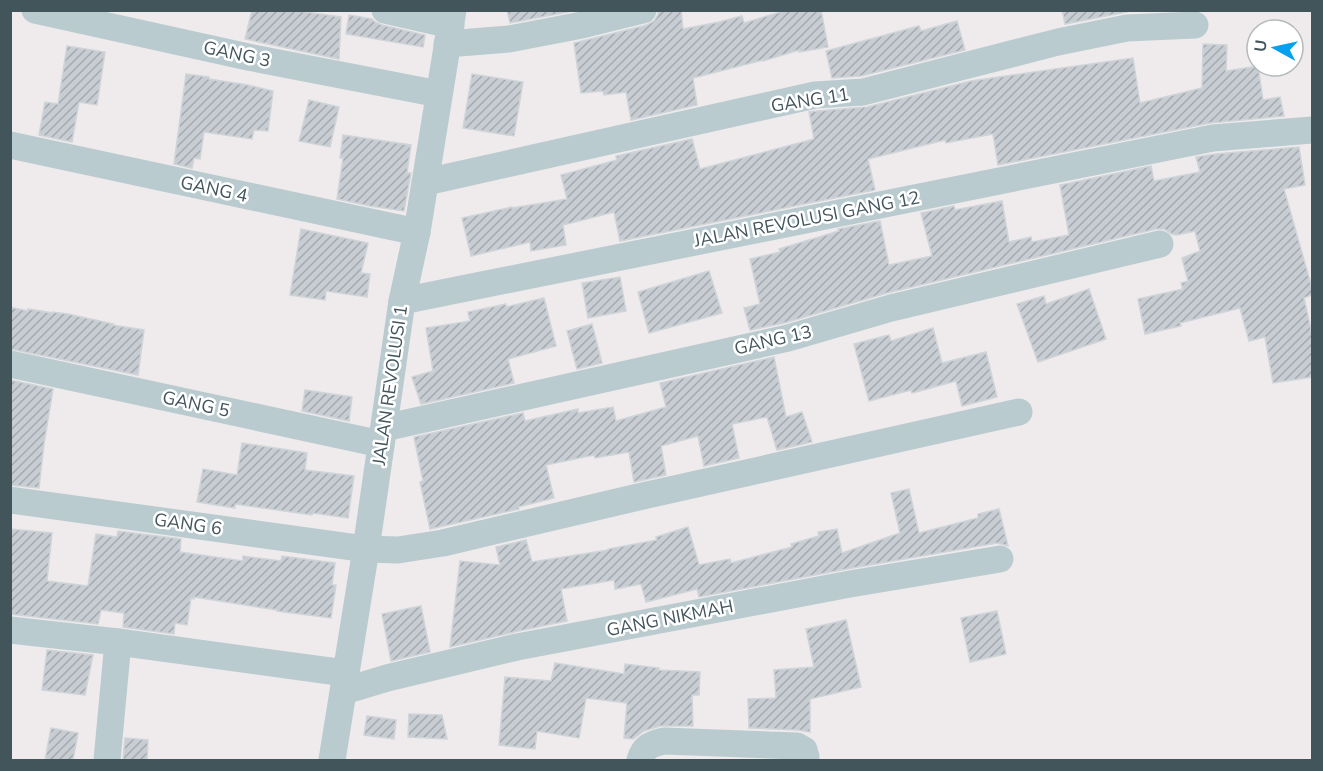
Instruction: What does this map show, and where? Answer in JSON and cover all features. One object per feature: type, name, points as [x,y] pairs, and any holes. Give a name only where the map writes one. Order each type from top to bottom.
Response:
[{"type":"street","name":"GANG 3","points":[[35,10],[237,55],[439,94]]},
{"type":"street","points":[[385,10],[509,39],[643,10]]},
{"type":"street","name":"GANG 11","points":[[426,182],[815,95],[863,92],[1058,42],[1127,28],[1195,25]]},
{"type":"street","name":"JALAN REVOLUSI 1","points":[[332,760],[366,549],[402,301],[426,182],[450,27]]},
{"type":"street","name":"JALAN REVOLUSI GANG 12","points":[[402,301],[1213,138],[1312,130]]},
{"type":"street","name":"GANG 4","points":[[10,145],[417,232]]},
{"type":"street","name":"GANG 13","points":[[383,436],[788,338],[891,308],[1160,244]]},
{"type":"street","name":"GANG 5","points":[[10,364],[383,436]]},
{"type":"street","points":[[366,549],[398,550],[443,543],[1019,412]]},
{"type":"street","name":"GANG 6","points":[[10,500],[366,549]]},
{"type":"street","name":"GANG NIKMAH","points":[[345,682],[387,678],[517,647],[850,584],[1000,559]]},
{"type":"street","points":[[10,630],[239,659],[345,682]]},
{"type":"street","points":[[107,760],[118,642]]},
{"type":"street","points":[[640,760],[642,752],[650,745],[664,741],[797,746],[804,750],[806,760]]},
{"type":"building","points":[[252,10],[292,10],[341,17],[339,59],[245,39]]},
{"type":"building","points":[[507,10],[567,10],[568,12],[510,23]]},
{"type":"building","points":[[658,10],[681,10],[683,29],[742,16],[744,23],[787,10],[821,10],[828,47],[799,52],[799,50],[693,78],[697,105],[631,120],[626,92],[604,95],[603,91],[581,93],[574,43],[647,25],[654,21]]},
{"type":"building","points":[[1062,10],[1127,10],[1127,12],[1065,24]]},
{"type":"building","points":[[349,15],[372,19],[382,25],[425,35],[423,47],[346,34]]},
{"type":"building","points":[[957,21],[965,50],[861,76],[832,78],[826,51],[919,26],[921,31]]},
{"type":"building","points":[[1203,44],[1227,45],[1226,71],[1245,68],[1245,78],[1260,78],[1263,100],[1280,97],[1284,116],[1210,123],[998,165],[993,134],[946,143],[945,140],[868,159],[875,190],[620,241],[614,212],[563,225],[566,245],[531,251],[530,242],[471,256],[462,218],[512,207],[567,199],[561,175],[617,160],[616,156],[692,139],[700,169],[814,139],[809,112],[867,107],[971,81],[1133,58],[1140,103],[1202,88]]},
{"type":"building","points":[[67,46],[105,52],[97,105],[79,102],[72,142],[39,135],[45,102],[58,104]]},
{"type":"building","points":[[186,74],[273,91],[268,131],[254,130],[252,139],[204,132],[200,159],[194,158],[192,168],[174,164]]},
{"type":"building","points":[[472,74],[523,82],[514,136],[463,128]]},
{"type":"building","points":[[309,100],[339,107],[330,147],[299,141]]},
{"type":"building","points":[[343,135],[411,145],[407,173],[411,173],[404,211],[337,199],[343,158],[340,158]]},
{"type":"building","points":[[1299,147],[1305,185],[1284,189],[1312,288],[1312,295],[1304,298],[1312,334],[1312,377],[1273,383],[1265,337],[1249,341],[1240,308],[1145,334],[1138,299],[1183,289],[1181,283],[1188,281],[1182,258],[1200,251],[1195,231],[1177,235],[1164,229],[1156,229],[887,293],[784,323],[750,330],[744,308],[760,304],[750,259],[780,252],[779,249],[839,231],[838,229],[880,221],[889,265],[932,256],[921,213],[954,206],[955,210],[1002,201],[1009,242],[1031,237],[1032,242],[1069,235],[1060,185],[1151,166],[1154,181],[1200,172],[1196,157]]},
{"type":"building","points":[[301,229],[368,243],[361,273],[370,274],[367,297],[326,291],[325,300],[290,295]]},
{"type":"building","points":[[709,271],[722,313],[649,333],[638,292]]},
{"type":"building","points":[[620,277],[626,311],[588,318],[582,283]]},
{"type":"building","points":[[1089,289],[1106,339],[1038,362],[1017,304],[1044,296],[1046,304]]},
{"type":"building","points":[[544,298],[556,346],[508,359],[514,383],[421,404],[412,377],[433,371],[426,328],[470,321],[468,312],[506,304],[506,307]]},
{"type":"building","points":[[10,307],[28,311],[28,309],[68,314],[144,330],[138,375],[10,349]]},
{"type":"building","points":[[592,324],[602,363],[577,369],[567,331]]},
{"type":"building","points":[[933,328],[942,363],[986,352],[997,397],[962,406],[956,381],[912,393],[911,390],[869,401],[854,344],[889,335],[891,341]]},
{"type":"building","points":[[774,357],[786,417],[802,412],[812,442],[777,450],[767,417],[732,424],[739,458],[704,466],[698,436],[661,446],[666,475],[634,482],[629,452],[595,458],[594,455],[546,465],[554,498],[518,507],[519,509],[430,529],[414,437],[523,413],[525,421],[578,409],[578,413],[613,407],[616,421],[666,407],[660,383]]},
{"type":"building","points":[[10,380],[53,389],[39,488],[10,485]]},
{"type":"building","points":[[305,390],[352,397],[349,421],[302,411]]},
{"type":"building","points":[[242,443],[307,453],[305,470],[354,476],[348,518],[235,504],[235,508],[197,502],[203,469],[237,475]]},
{"type":"building","points":[[909,489],[919,533],[978,518],[978,514],[999,509],[1008,546],[997,543],[699,597],[697,589],[646,602],[641,584],[615,589],[614,580],[561,589],[567,621],[450,647],[460,561],[500,565],[496,547],[526,540],[532,562],[657,540],[656,537],[688,527],[699,565],[730,559],[731,563],[792,547],[791,544],[819,536],[818,532],[837,529],[842,553],[900,533],[891,493]]},
{"type":"building","points":[[10,529],[52,533],[47,581],[88,586],[96,534],[117,537],[118,531],[181,539],[180,552],[243,561],[243,556],[281,561],[282,556],[335,563],[332,585],[336,585],[331,618],[194,597],[194,599],[191,598],[187,625],[175,623],[174,634],[123,627],[124,613],[101,610],[98,624],[10,614]]},
{"type":"building","points":[[421,606],[430,652],[391,661],[382,614]]},
{"type":"building","points":[[997,611],[1006,654],[970,662],[961,618]]},
{"type":"building","points":[[846,620],[861,687],[810,699],[810,732],[749,728],[748,699],[776,698],[774,670],[814,667],[806,629]]},
{"type":"building","points":[[47,650],[93,655],[85,695],[42,690]]},
{"type":"building","points":[[555,663],[624,674],[625,664],[659,668],[658,670],[700,672],[699,695],[692,695],[693,726],[660,726],[644,731],[633,739],[624,738],[627,703],[586,698],[579,738],[537,731],[535,749],[499,745],[505,677],[551,681]]},
{"type":"building","points":[[409,714],[442,715],[447,739],[408,737]]},
{"type":"building","points":[[367,716],[396,720],[394,739],[364,735]]},
{"type":"building","points":[[51,728],[78,733],[73,760],[45,760]]},
{"type":"building","points":[[125,738],[148,740],[147,760],[123,760]]}]
